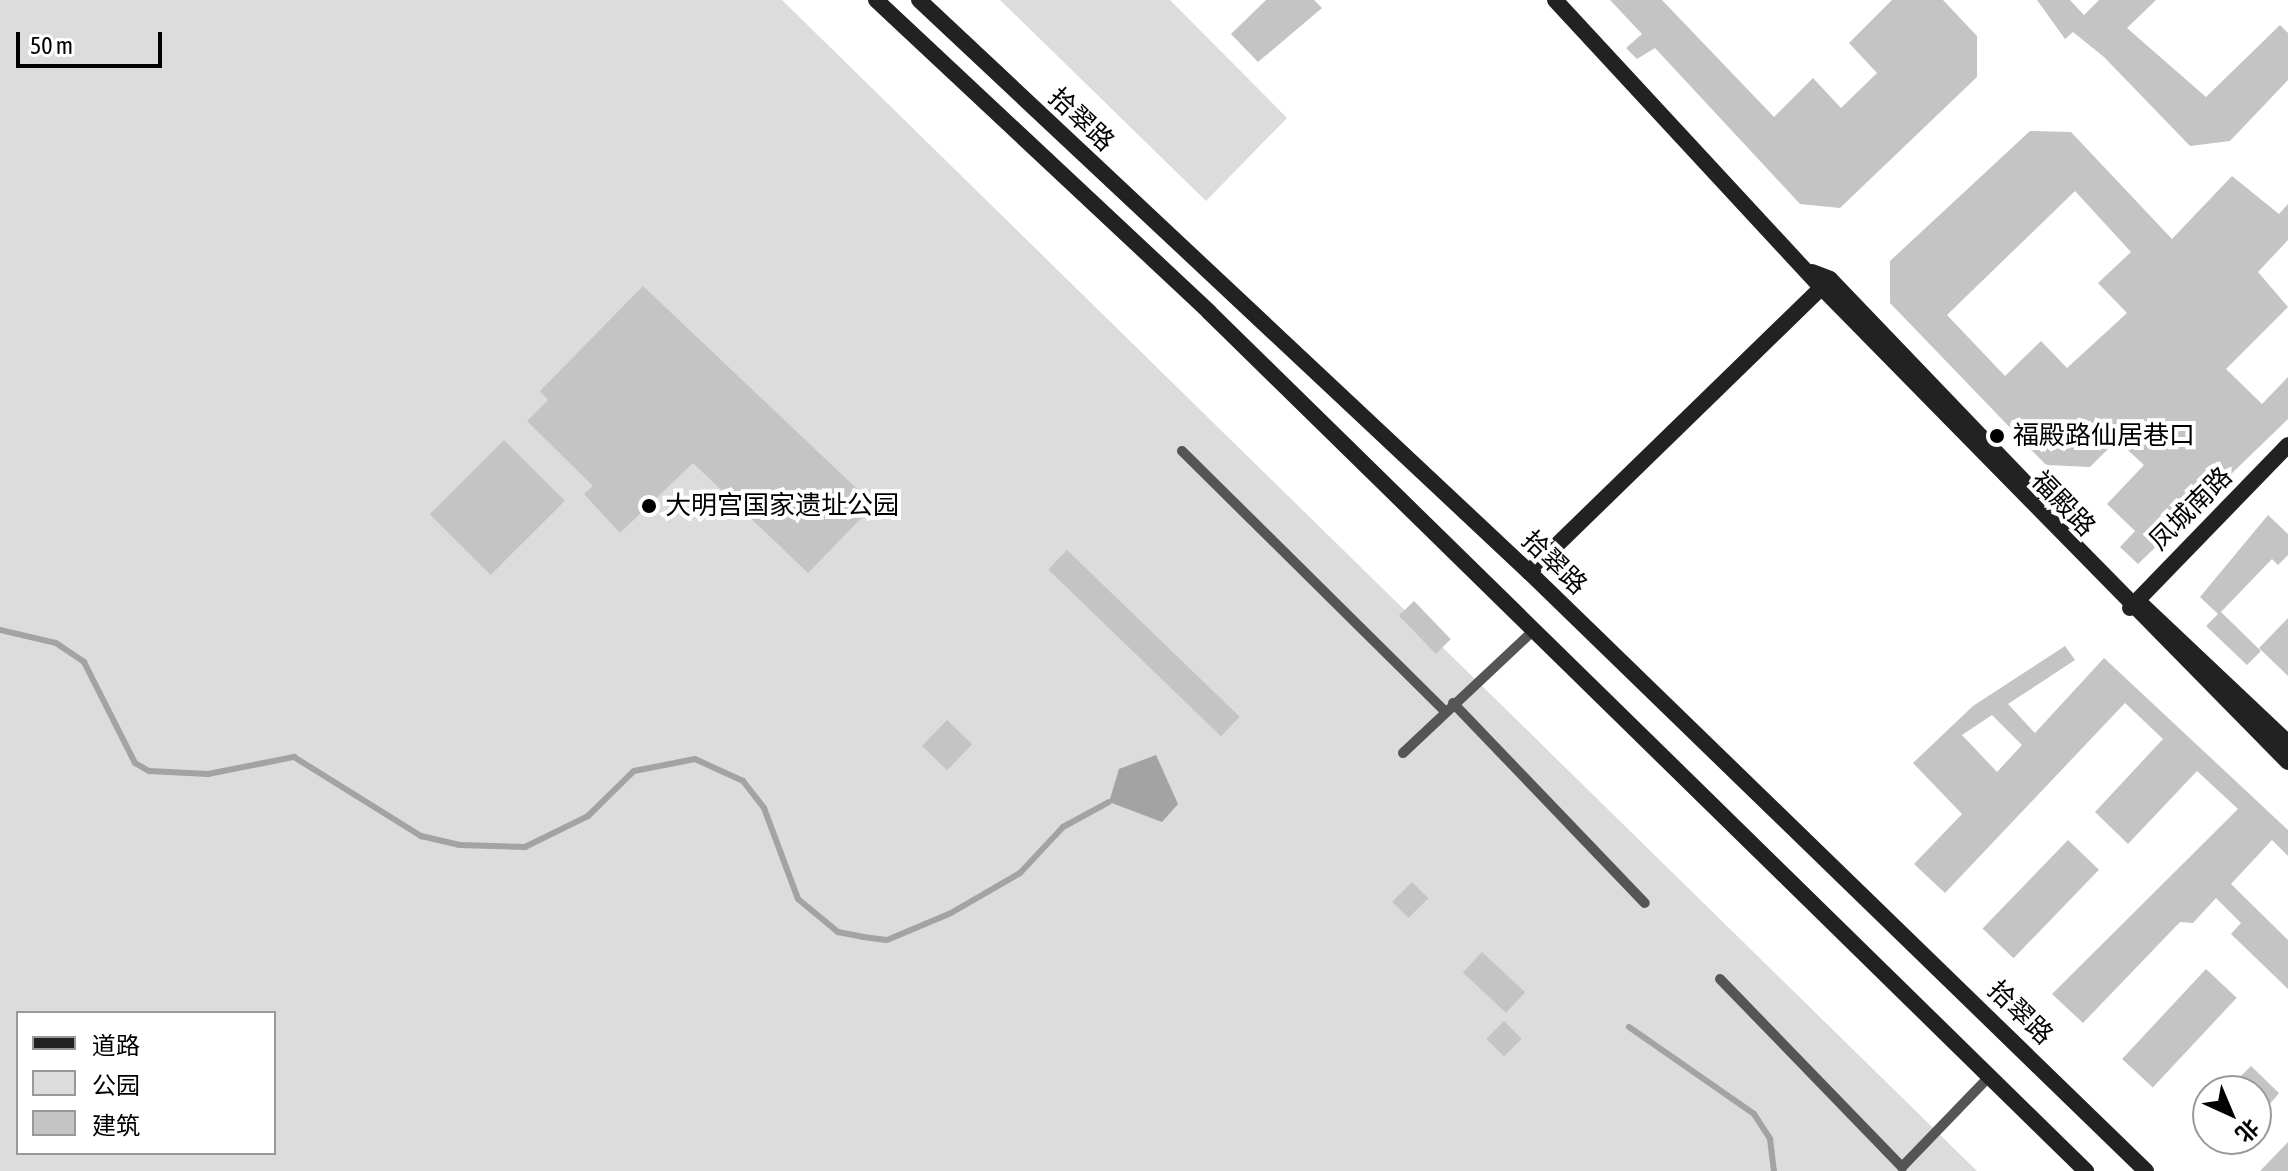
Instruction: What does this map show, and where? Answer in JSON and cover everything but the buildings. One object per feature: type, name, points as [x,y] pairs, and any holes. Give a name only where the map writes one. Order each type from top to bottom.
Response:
[{"type":"main road","name":"拾翠路","points":[[876,0],[1209,312],[1532,632],[2086,1171]]},
{"type":"main road","name":"拾翠路","points":[[919,0],[1529,572],[2146,1171]]},
{"type":"main road","name":"福殿路","points":[[1555,0],[1812,272],[2288,762]]},
{"type":"main road","points":[[1529,572],[1825,283]]},
{"type":"main road","name":"凤城南路","points":[[2133,604],[2288,445]]},
{"type":"main road","name":"福殿路","points":[[2133,604],[2288,743]]},
{"type":"lane","points":[[1182,451],[1449,707],[1645,903]]},
{"type":"lane","points":[[1403,753],[1532,632]]},
{"type":"lane","points":[[1720,979],[1902,1167],[1989,1077]]},
{"type":"green space","name":"大明宫国家遗址公园","points":[[0,0],[782,0],[1977,1171],[0,1171]]},
{"type":"green space","points":[[1000,0],[1170,0],[1287,118],[1206,201]]},
{"type":"shaded area","points":[[1156,755],[1178,804],[1162,822],[1109,802],[1119,769]]},
{"type":"waterway","points":[[0,630],[56,643],[84,662],[135,763],[149,771],[208,774],[294,757],[421,836],[460,845],[525,847],[588,816],[634,771],[695,759],[743,781],[764,808],[798,899],[838,932],[863,937],[887,940],[951,913],[1020,873],[1063,827],[1109,802]]},
{"type":"waterway","points":[[1629,1027],[1754,1114],[1770,1139],[1774,1171]]},
{"type":"place","name":"福殿路仙居巷口","points":[[1997,436]]},
{"type":"place","name":"大明宫国家遗址公园","points":[[649,506]]}]
